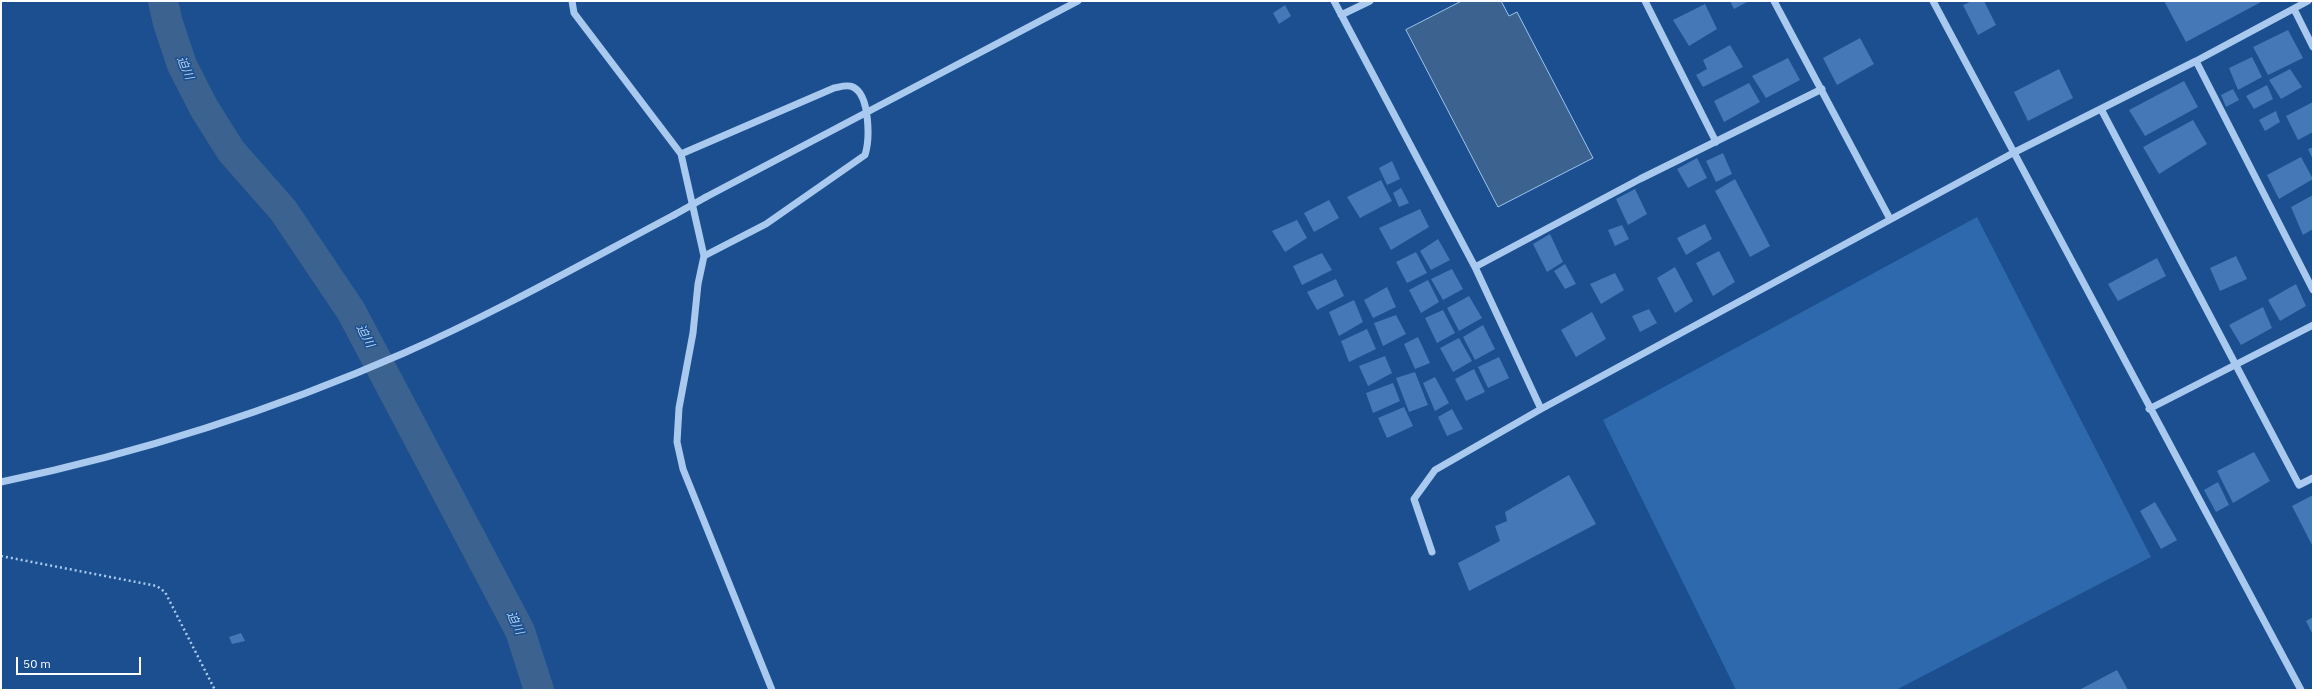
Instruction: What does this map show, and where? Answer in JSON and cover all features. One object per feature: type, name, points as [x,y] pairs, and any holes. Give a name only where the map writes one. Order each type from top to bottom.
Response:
[{"type":"street","points":[[572,1],[574,13],[681,154],[704,256],[698,284],[693,333],[679,408],[677,442],[683,468],[772,690]]},
{"type":"street","points":[[1,482],[60,470],[149,446],[271,406],[405,353],[494,310],[674,215],[706,196],[1078,1]]},
{"type":"street","points":[[1334,1],[1475,267],[1541,409]]},
{"type":"street","points":[[1341,15],[1370,1]]},
{"type":"street","points":[[1645,1],[1716,142]]},
{"type":"street","points":[[1774,1],[1890,219]]},
{"type":"street","points":[[1933,1],[2149,409],[2301,690]]},
{"type":"street","points":[[1432,552],[1414,499],[1435,470],[1541,409],[1890,219],[2013,154],[2196,61],[2308,1]]},
{"type":"street","points":[[2294,9],[2313,47]]},
{"type":"street","points":[[2196,61],[2313,290]]},
{"type":"street","points":[[681,154],[834,88],[845,86],[853,87],[860,93],[866,113],[869,135],[865,155],[766,224],[704,256]]},
{"type":"street","points":[[1475,267],[1640,178],[1822,89]]},
{"type":"street","points":[[2101,109],[2299,485],[2313,478]]},
{"type":"street","points":[[2149,409],[2313,325]]},
{"type":"path","points":[[1,556],[157,586],[165,592],[215,690]]},
{"type":"shaded area","points":[[1462,1],[1501,1],[1509,16],[1517,12],[1593,158],[1498,207],[1406,30]]},
{"type":"shaded area","points":[[1977,217],[2151,557],[1896,690],[1736,690],[1603,420]]},
{"type":"building","points":[[1730,1],[1749,1],[1734,9]]},
{"type":"building","points":[[1972,1],[1984,1],[1996,25],[1978,35],[1963,5]]},
{"type":"building","points":[[2164,1],[2263,1],[2186,42]]},
{"type":"building","points":[[1705,4],[1717,29],[1689,46],[1673,20]]},
{"type":"building","points":[[1285,5],[1291,16],[1279,24],[1273,13]]},
{"type":"building","points":[[2288,30],[2303,58],[2268,75],[2253,47]]},
{"type":"building","points":[[1860,38],[1874,64],[1837,85],[1823,58]]},
{"type":"building","points":[[1730,45],[1743,67],[1703,87],[1696,75],[1707,69],[1703,60]]},
{"type":"building","points":[[2252,57],[2262,77],[2238,90],[2229,68]]},
{"type":"building","points":[[1788,58],[1800,80],[1766,98],[1752,76]]},
{"type":"building","points":[[2059,69],[2073,98],[2028,121],[2014,92]]},
{"type":"building","points":[[2290,69],[2302,87],[2281,99],[2269,80]]},
{"type":"building","points":[[2184,81],[2198,107],[2145,136],[2129,110]]},
{"type":"building","points":[[1749,83],[1760,102],[1724,122],[1714,101]]},
{"type":"building","points":[[2267,85],[2273,99],[2254,109],[2246,96]]},
{"type":"building","points":[[2233,89],[2239,100],[2226,107],[2221,95]]},
{"type":"building","points":[[2313,102],[2313,132],[2298,140],[2286,116]]},
{"type":"building","points":[[2276,111],[2280,122],[2265,131],[2259,120]]},
{"type":"building","points":[[2193,120],[2207,144],[2159,174],[2143,147]]},
{"type":"building","points":[[2313,147],[2313,160],[2308,149]]},
{"type":"building","points":[[1723,153],[1732,174],[1716,182],[1706,161]]},
{"type":"building","points":[[2301,157],[2313,179],[2279,199],[2267,175]]},
{"type":"building","points":[[1697,158],[1707,178],[1688,188],[1677,169]]},
{"type":"building","points":[[1392,161],[1400,179],[1387,185],[1379,168]]},
{"type":"building","points":[[1735,179],[1770,246],[1750,257],[1715,191]]},
{"type":"building","points":[[1381,180],[1392,201],[1360,218],[1347,197]]},
{"type":"building","points":[[1401,188],[1409,203],[1399,207],[1393,193]]},
{"type":"building","points":[[1635,189],[1647,214],[1628,225],[1616,199]]},
{"type":"building","points":[[2313,195],[2313,229],[2303,235],[2291,207]]},
{"type":"building","points":[[1329,200],[1339,218],[1314,232],[1304,213]]},
{"type":"building","points":[[1420,209],[1429,227],[1391,250],[1379,228]]},
{"type":"building","points":[[1297,220],[1307,238],[1285,252],[1272,231]]},
{"type":"building","points":[[1705,224],[1712,239],[1686,255],[1677,238]]},
{"type":"building","points":[[1622,225],[1629,239],[1615,246],[1608,230]]},
{"type":"building","points":[[1550,234],[1563,262],[1547,272],[1533,244]]},
{"type":"building","points":[[1438,239],[1450,260],[1431,270],[1420,251]]},
{"type":"building","points":[[1719,251],[1735,282],[1713,296],[1696,263]]},
{"type":"building","points":[[1416,252],[1427,273],[1407,283],[1396,262]]},
{"type":"building","points":[[1322,253],[1332,270],[1302,285],[1293,266]]},
{"type":"building","points":[[2236,256],[2247,279],[2220,291],[2210,268]]},
{"type":"building","points":[[2157,258],[2166,276],[2118,301],[2108,284]]},
{"type":"building","points":[[1565,264],[1576,284],[1565,289],[1554,271]]},
{"type":"building","points":[[1675,267],[1693,301],[1675,313],[1657,278]]},
{"type":"building","points":[[1452,269],[1463,289],[1443,300],[1431,279]]},
{"type":"building","points":[[1615,273],[1624,290],[1601,304],[1590,284]]},
{"type":"building","points":[[1336,279],[1344,296],[1317,310],[1307,292]]},
{"type":"building","points":[[1428,280],[1439,302],[1421,313],[1409,290]]},
{"type":"building","points":[[2296,284],[2306,306],[2280,321],[2268,300]]},
{"type":"building","points":[[1387,287],[1396,307],[1373,318],[1364,300]]},
{"type":"building","points":[[1469,296],[1482,318],[1459,331],[1447,308]]},
{"type":"building","points":[[1354,300],[1363,322],[1339,336],[1329,312]]},
{"type":"building","points":[[2263,307],[2272,328],[2241,345],[2229,325]]},
{"type":"building","points":[[1649,309],[1657,323],[1640,332],[1632,316]]},
{"type":"building","points":[[1443,310],[1455,333],[1437,343],[1425,318]]},
{"type":"building","points":[[1592,312],[1606,339],[1576,357],[1561,330]]},
{"type":"building","points":[[1396,315],[1406,334],[1383,346],[1374,323]]},
{"type":"building","points":[[1483,325],[1495,349],[1475,360],[1463,337]]},
{"type":"building","points":[[1367,329],[1376,349],[1349,362],[1341,341]]},
{"type":"building","points":[[1418,337],[1430,363],[1415,369],[1404,344]]},
{"type":"building","points":[[1459,338],[1472,361],[1453,372],[1440,348]]},
{"type":"building","points":[[1385,356],[1392,373],[1368,386],[1359,366]]},
{"type":"building","points":[[1499,357],[1509,378],[1488,388],[1478,367]]},
{"type":"building","points":[[1474,369],[1485,392],[1466,401],[1455,379]]},
{"type":"building","points":[[1415,372],[1428,405],[1409,412],[1396,378]]},
{"type":"building","points":[[1435,377],[1449,403],[1435,411],[1423,383]]},
{"type":"building","points":[[1393,383],[1400,401],[1373,413],[1366,393]]},
{"type":"building","points":[[1404,407],[1413,426],[1387,438],[1378,418]]},
{"type":"building","points":[[1452,409],[1463,429],[1447,436],[1438,417]]},
{"type":"building","points":[[2254,452],[2270,481],[2233,503],[2217,471]]},
{"type":"building","points":[[1569,475],[1596,524],[1469,591],[1458,563],[1500,541],[1495,526],[1507,521],[1505,512]]},
{"type":"building","points":[[2218,482],[2229,505],[2216,512],[2204,490]]},
{"type":"building","points":[[2313,495],[2313,547],[2292,506]]},
{"type":"building","points":[[2155,502],[2177,540],[2161,549],[2140,511]]},
{"type":"building","points":[[2313,617],[2313,635],[2306,621]]},
{"type":"building","points":[[241,633],[245,641],[232,644],[229,637]]},
{"type":"building","points":[[2117,670],[2128,690],[2079,690]]},
{"type":"waterway","name":"迫川","points":[[163,1],[168,23],[182,65],[204,108],[231,151],[283,210],[351,311],[520,631],[539,690]]}]
